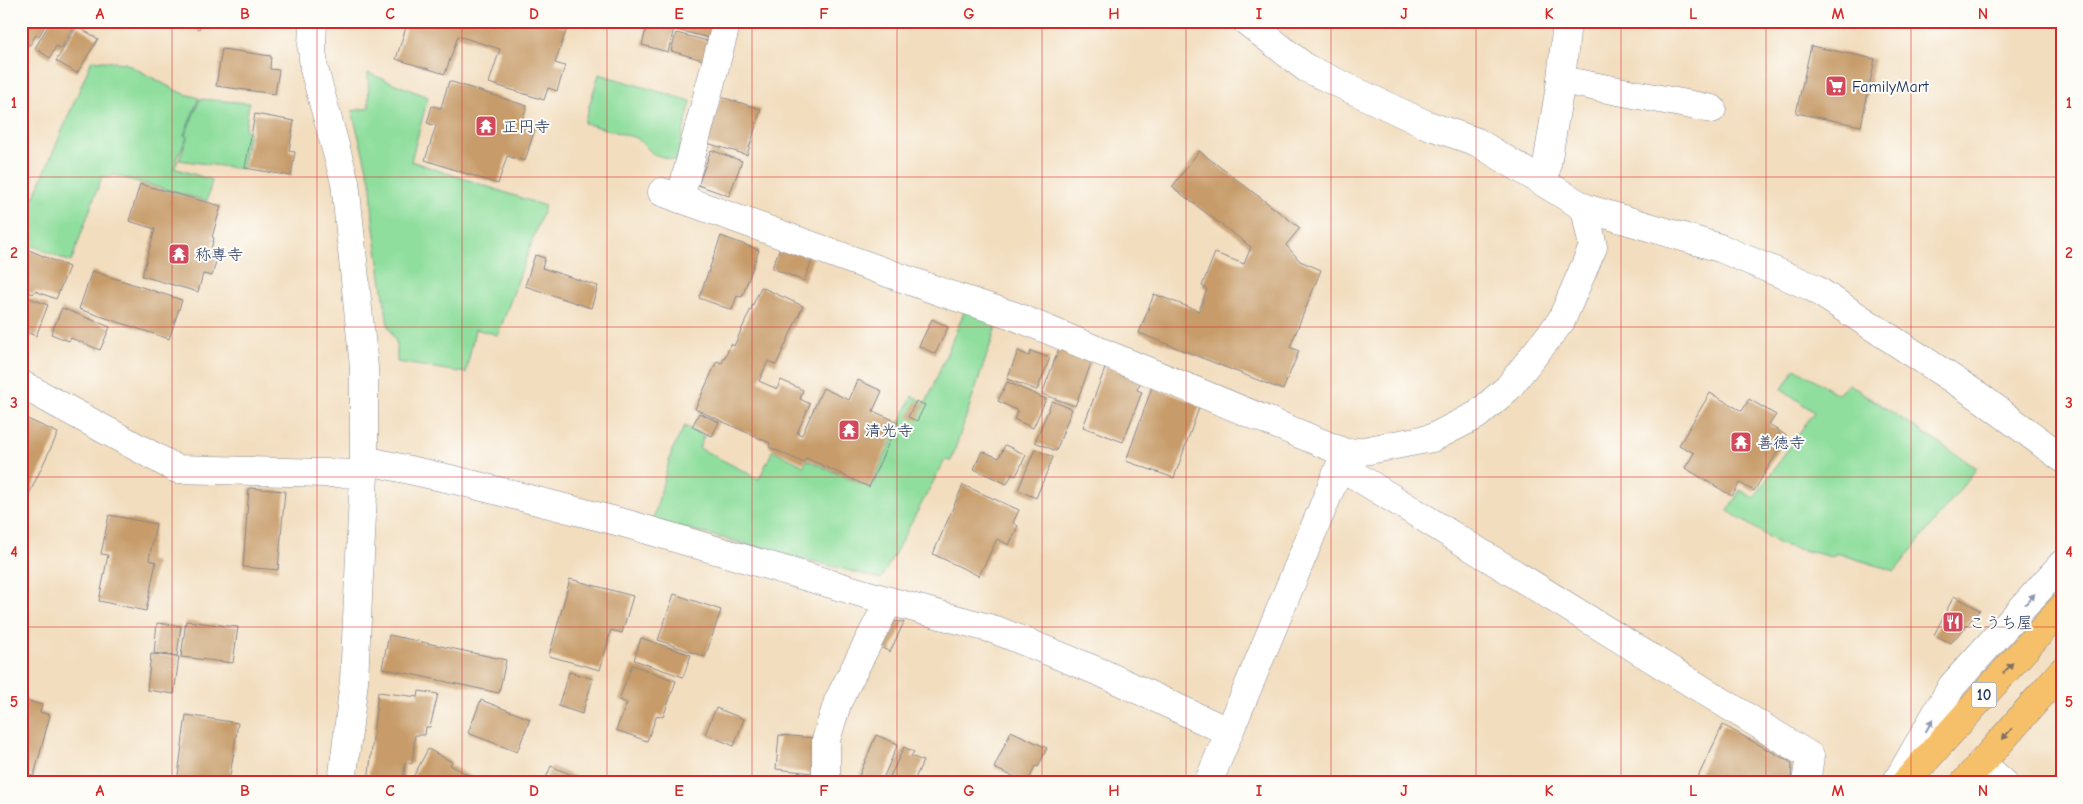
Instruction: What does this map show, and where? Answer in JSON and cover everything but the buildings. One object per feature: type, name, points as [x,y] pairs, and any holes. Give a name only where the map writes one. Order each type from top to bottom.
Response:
[{"type":"main road","name":"10","points":[[1905,783],[2062,608]]},
{"type":"main road","points":[[1973,773],[2062,671]]},
{"type":"street","points":[[313,21],[312,48],[314,69],[345,182],[364,367],[364,467],[354,681],[342,783]]},
{"type":"street","points":[[727,21],[671,196],[944,293],[1012,314],[1344,460],[1810,756],[1806,783]]},
{"type":"street","points":[[1246,21],[1306,68],[1425,124],[1477,142],[1585,208],[1720,248],[1812,287],[1980,396],[2062,458]]},
{"type":"street","points":[[1544,182],[1561,80],[1567,21]]},
{"type":"street","points":[[1561,80],[1712,109]]},
{"type":"street","points":[[1344,460],[1432,438],[1477,415],[1508,388],[1561,322],[1593,247],[1585,208]]},
{"type":"street","points":[[21,384],[177,469],[364,467],[455,480],[624,523],[889,601],[996,630],[1102,673],[1229,732]]},
{"type":"street","points":[[1216,777],[1229,732],[1344,460]]},
{"type":"street","points":[[1896,783],[1952,686],[2062,564]]},
{"type":"street","points":[[826,783],[826,740],[838,701],[889,601]]},
{"type":"street","points":[[1973,773],[2004,783]]},
{"type":"green space","points":[[92,60],[125,63],[179,92],[199,98],[184,135],[188,138],[185,135],[200,99],[249,103],[245,131],[249,131],[242,169],[179,160],[187,138],[176,159],[178,161],[174,168],[212,180],[207,201],[113,175],[111,178],[102,176],[71,262],[21,241],[21,228]]},
{"type":"green space","points":[[368,73],[428,97],[411,161],[545,206],[498,335],[475,329],[466,373],[397,362],[397,344],[388,325],[373,221],[371,184],[352,111],[369,108]]},
{"type":"green space","points":[[599,74],[691,101],[676,161],[653,154],[637,138],[584,123]]},
{"type":"green space","points":[[965,310],[998,322],[951,461],[945,460],[881,579],[653,520],[672,450],[685,426],[704,436],[699,448],[759,479],[773,450],[804,466],[807,460],[870,488],[912,396],[926,403]]},
{"type":"green space","points":[[1795,368],[1838,394],[1849,384],[1977,468],[1895,571],[1836,553],[1833,557],[1781,545],[1728,511],[1740,490],[1754,498],[1814,412],[1782,389]]},
{"type":"place","name":"FamilyMart","points":[[1836,86]]},
{"type":"place","name":"正円寺","points":[[486,126]]},
{"type":"place","name":"称専寺","points":[[179,254]]},
{"type":"place","name":"清光寺","points":[[849,430]]},
{"type":"place","name":"善徳寺","points":[[1741,442]]},
{"type":"place","name":"こうち屋","points":[[1953,622]]}]
